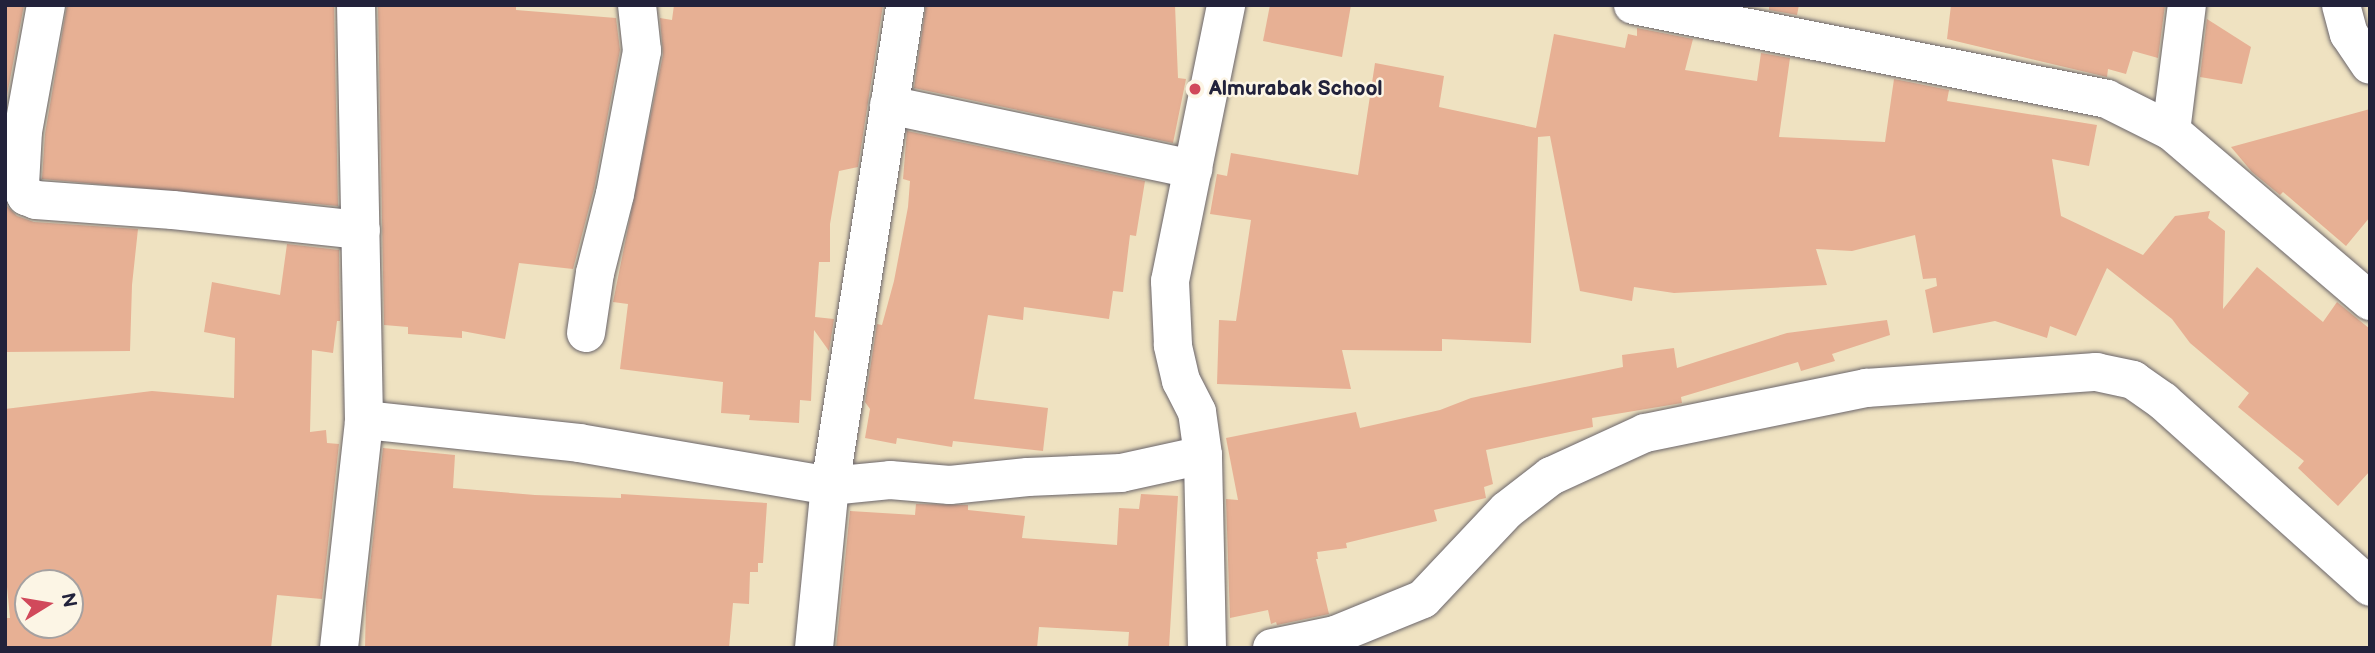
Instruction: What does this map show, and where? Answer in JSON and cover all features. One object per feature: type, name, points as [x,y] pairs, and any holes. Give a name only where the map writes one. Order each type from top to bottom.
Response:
[{"type":"street","points":[[46,5],[23,131],[20,185],[26,196],[36,200],[173,210],[361,230]]},
{"type":"street","points":[[339,648],[364,420],[356,5]]},
{"type":"street","points":[[586,332],[594,273],[615,194],[642,51],[637,5]]},
{"type":"street","points":[[814,648],[830,485],[905,5]]},
{"type":"street","points":[[1207,648],[1203,455],[1197,412],[1181,381],[1173,345],[1170,281],[1226,5]]},
{"type":"street","points":[[1633,5],[2107,99],[2171,131],[2370,301]]},
{"type":"street","points":[[2171,131],[2187,5]]},
{"type":"street","points":[[2341,5],[2349,34],[2370,65]]},
{"type":"street","points":[[889,105],[1193,169]]},
{"type":"street","points":[[1272,648],[1335,635],[1423,599],[1507,510],[1551,475],[1645,433],[1866,388],[2096,372],[2133,380],[2163,401],[2370,587]]},
{"type":"street","points":[[364,420],[592,445],[830,485],[890,480],[950,485],[1121,472],[1203,455]]},
{"type":"building","points":[[5,5],[24,5],[5,106]]},
{"type":"building","points":[[67,5],[334,5],[338,206],[42,179],[45,134]]},
{"type":"building","points":[[378,5],[516,5],[516,10],[616,18],[620,50],[594,189],[573,269],[519,263],[505,339],[462,331],[462,338],[408,334],[408,327],[384,325]]},
{"type":"building","points":[[674,5],[883,5],[858,167],[839,171],[830,224],[830,262],[819,262],[815,317],[834,319],[829,351],[814,330],[811,401],[800,400],[799,423],[749,420],[750,415],[721,413],[723,382],[620,369],[628,304],[613,302],[663,55],[660,18],[672,20]]},
{"type":"building","points":[[926,5],[1175,5],[1178,78],[1186,79],[1173,143],[914,88]]},
{"type":"building","points":[[1270,5],[1351,5],[1342,57],[1263,41]]},
{"type":"building","points":[[1769,5],[1799,5],[1797,15],[1769,10]]},
{"type":"building","points":[[1951,5],[2165,5],[2158,58],[2133,51],[2126,74],[2108,69],[2107,77],[1947,39]]},
{"type":"building","points":[[2207,19],[2251,47],[2242,84],[2200,77]]},
{"type":"building","points":[[1637,28],[1693,39],[1685,70],[1757,81],[1761,53],[1790,58],[1779,137],[1885,142],[1894,79],[1949,90],[1947,101],[2097,125],[2089,166],[2052,159],[2061,216],[2143,255],[2175,216],[2210,211],[2208,218],[2225,231],[2223,309],[2257,267],[2323,322],[2337,302],[2370,329],[2370,471],[2338,506],[2298,468],[2304,461],[2238,407],[2249,393],[2190,343],[2172,319],[2107,268],[2076,336],[2050,326],[2047,338],[1995,321],[1933,333],[1925,290],[1937,286],[1936,278],[1923,279],[1915,235],[1852,251],[1816,249],[1827,285],[1674,293],[1634,287],[1632,301],[1580,291],[1550,136],[1538,137],[1531,343],[1442,339],[1442,351],[1342,350],[1351,389],[1217,384],[1219,320],[1236,321],[1251,220],[1210,214],[1217,174],[1227,176],[1231,153],[1358,175],[1375,63],[1444,76],[1439,107],[1536,128],[1554,34],[1625,48],[1628,34],[1637,36]]},
{"type":"building","points":[[2370,109],[2370,217],[2346,246],[2283,192],[2280,195],[2252,172],[2231,147]]},
{"type":"building","points":[[907,131],[1145,181],[1136,236],[1130,235],[1123,292],[1113,291],[1109,319],[1024,307],[1023,320],[988,315],[974,399],[1048,408],[1043,451],[953,441],[952,447],[897,438],[896,444],[865,438],[870,409],[865,402],[877,324],[882,325],[894,281],[908,207],[910,181],[903,179]]},
{"type":"building","points":[[5,204],[17,216],[34,222],[138,229],[132,285],[130,351],[5,352]]},
{"type":"building","points":[[287,244],[339,250],[340,321],[337,321],[333,353],[312,350],[310,432],[326,430],[327,443],[339,444],[322,599],[277,595],[271,648],[5,648],[5,618],[10,618],[5,566],[5,409],[152,391],[234,398],[235,338],[204,332],[212,282],[280,295]]},
{"type":"building","points":[[1887,320],[1890,335],[1832,354],[1835,361],[1801,371],[1798,362],[1681,397],[1682,403],[1592,418],[1593,427],[1486,450],[1493,484],[1484,487],[1486,498],[1434,510],[1437,521],[1346,543],[1347,548],[1317,552],[1316,559],[1329,614],[1277,625],[1276,622],[1271,624],[1268,610],[1230,618],[1226,499],[1238,500],[1226,438],[1356,412],[1360,428],[1440,410],[1471,398],[1623,367],[1622,355],[1674,348],[1677,368],[1787,333]]},
{"type":"building","points":[[383,448],[455,455],[453,488],[535,495],[621,498],[621,494],[767,503],[763,563],[758,563],[758,572],[750,572],[749,604],[733,603],[729,648],[365,648],[366,602]]},
{"type":"building","points":[[1141,494],[1178,496],[1169,648],[1128,648],[1129,632],[1039,627],[1037,648],[836,648],[850,511],[915,515],[916,504],[968,505],[968,510],[1025,516],[1022,538],[1117,545],[1119,508],[1139,509]]},
{"type":"place","name":"Almurabak School","points":[[1195,89]]}]
